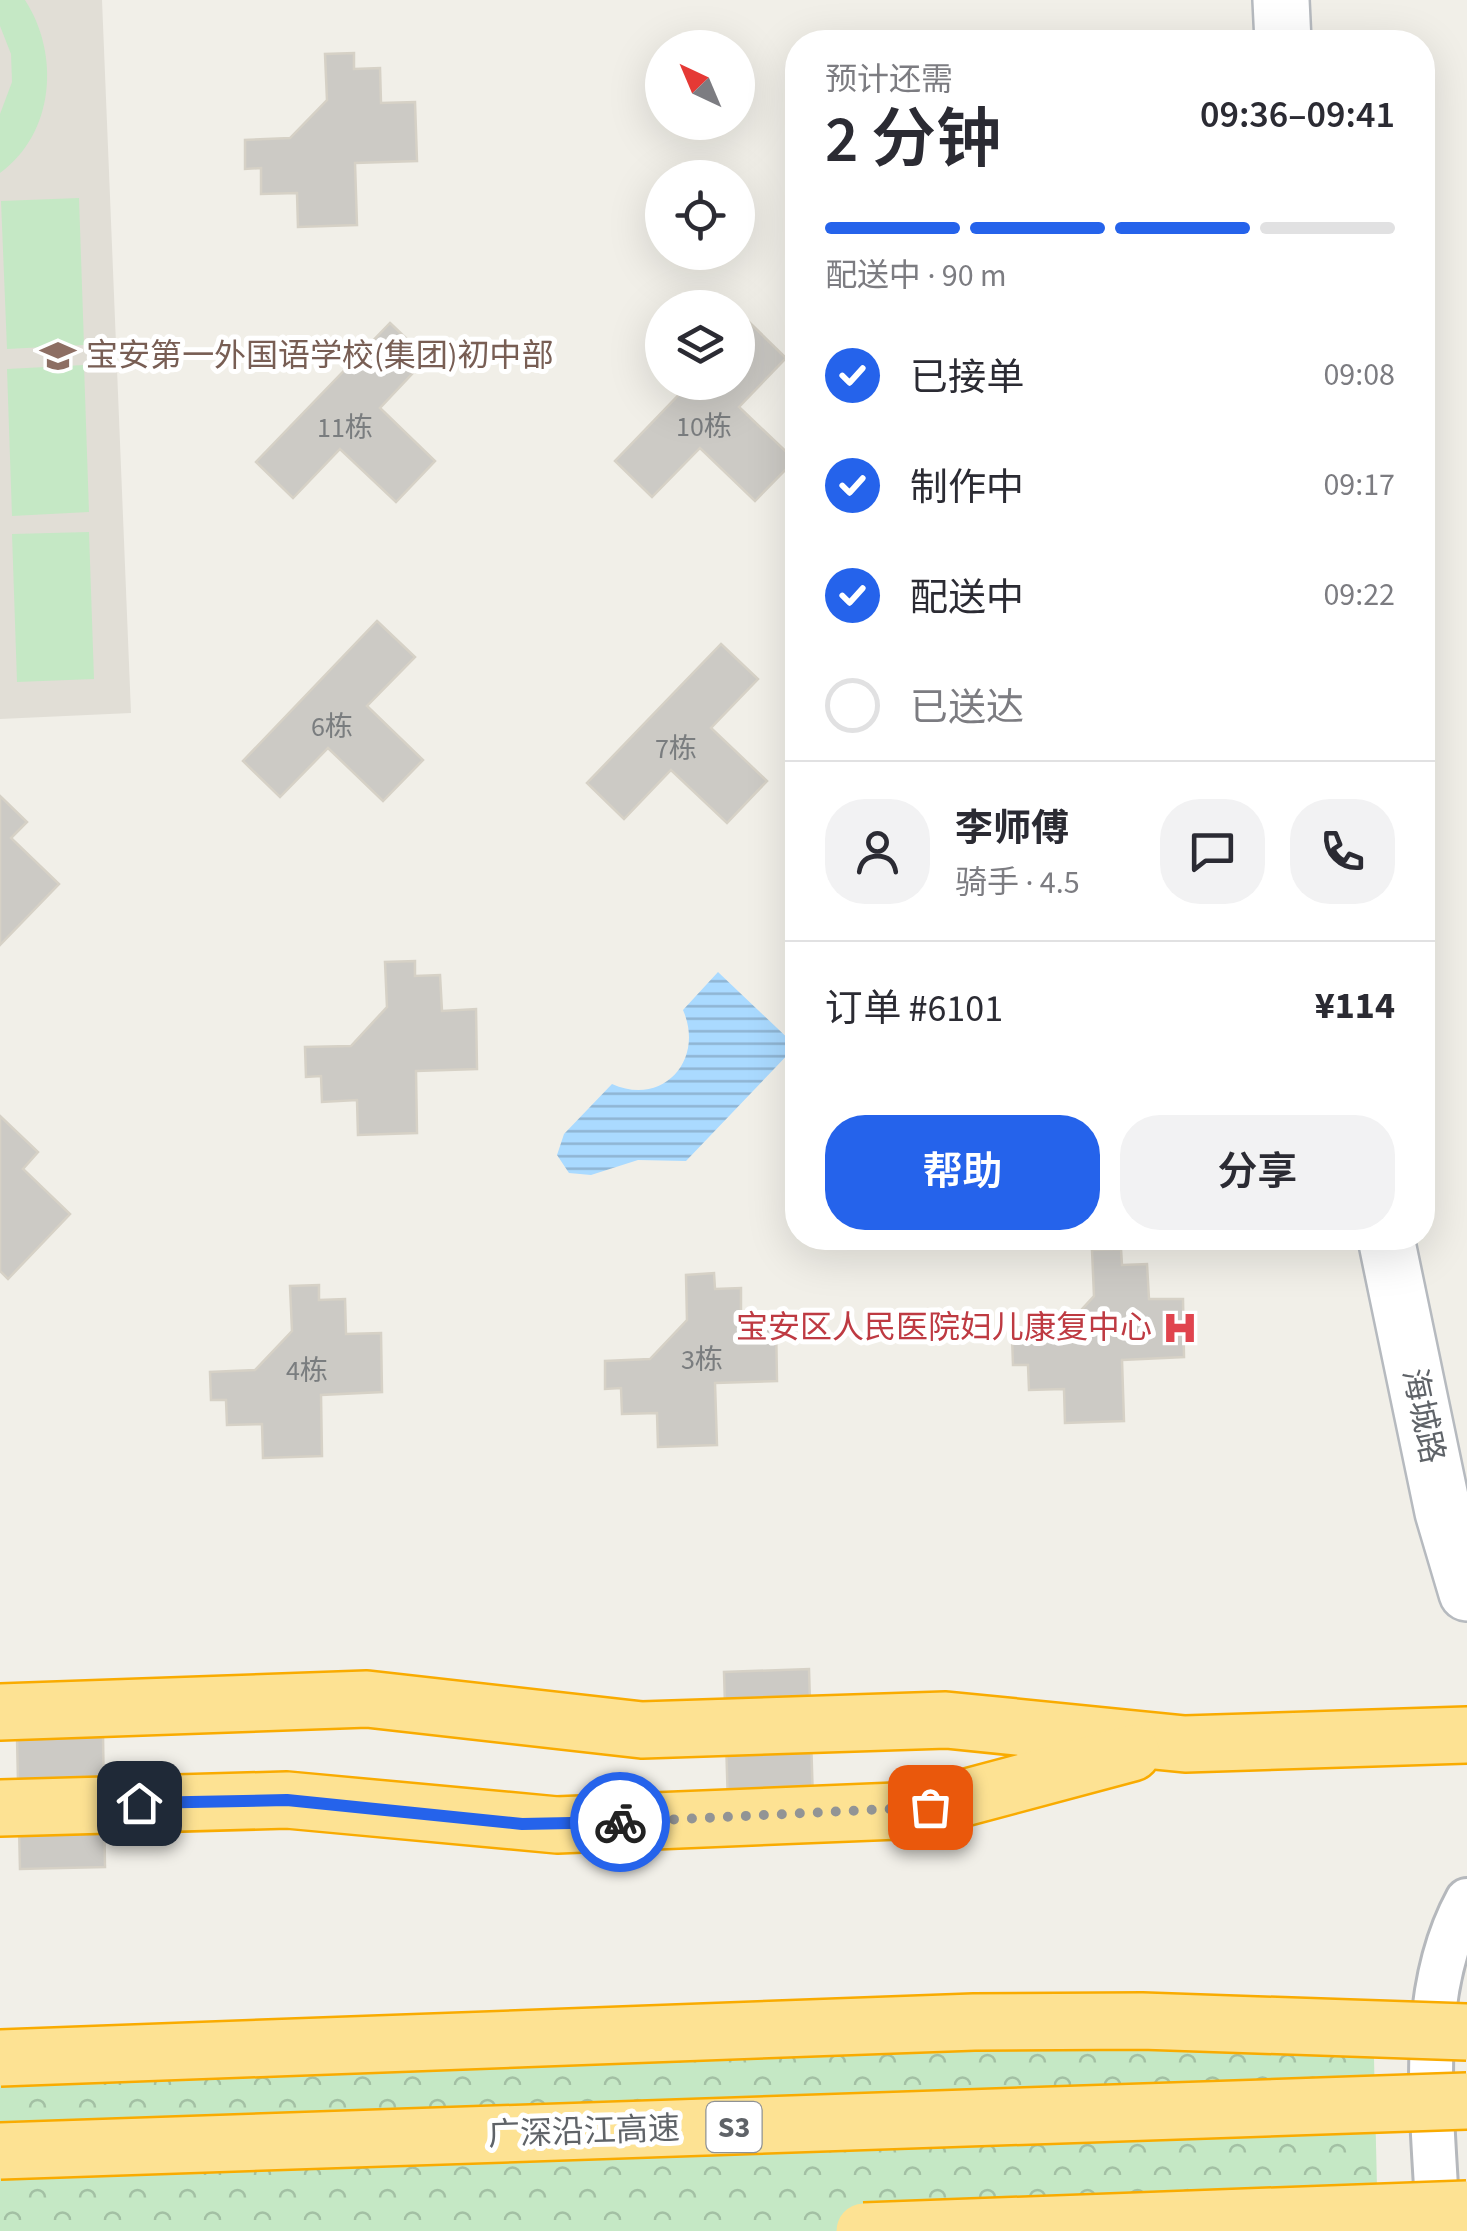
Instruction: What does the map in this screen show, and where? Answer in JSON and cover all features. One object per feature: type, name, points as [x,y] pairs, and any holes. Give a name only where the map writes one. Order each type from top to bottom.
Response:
[{"type":"highway","points":[[0,1712],[367,1699],[602,1728],[946,1720],[1184,1744],[1467,1735]]},
{"type":"highway","points":[[0,1808],[271,1800],[558,1825],[897,1811],[1184,1744]]},
{"type":"highway","points":[[0,2058],[974,2022],[1142,2021],[1467,2032]]},
{"type":"highway","name":"广深沿江高速","points":[[0,2152],[1467,2101]]},
{"type":"highway","points":[[864,2231],[1467,2209]]},
{"type":"main road","points":[[1281,0],[1282,30]]},
{"type":"main road","name":"海城路","points":[[1389,1250],[1444,1512],[1467,1593]]},
{"type":"street","points":[[1438,2231],[1435,1994],[1454,1924],[1467,1900]]},
{"type":"shaded area","name":"宝安第一外国语学校(集团)初中部","points":[[0,0],[102,0],[131,713],[0,719]]},
{"type":"green space","points":[[0,0],[25,0],[44,44],[47,68],[41,115],[32,137],[0,173],[0,114],[12,82],[11,54],[0,26]]},
{"type":"green space","points":[[79,198],[84,345],[7,349],[1,201]]},
{"type":"green space","points":[[84,365],[89,512],[12,516],[7,369]]},
{"type":"green space","points":[[89,532],[94,679],[17,682],[12,534]]},
{"type":"green space","points":[[1373,2015],[1378,2231],[0,2231],[0,2061]]},
{"type":"water","points":[[718,972],[785,1036],[785,1058],[686,1161],[638,1160],[591,1175],[569,1173],[557,1155],[564,1134],[612,1084],[648,1089],[675,1074],[688,1046],[683,1010]]},
{"type":"building","points":[[354,53],[354,69],[380,68],[381,103],[415,102],[417,161],[355,163],[357,225],[298,227],[297,193],[261,194],[261,168],[245,169],[245,140],[290,138],[327,100],[325,54]]},
{"type":"building","points":[[390,323],[427,358],[380,408],[435,461],[396,502],[340,449],[293,498],[256,462]]},
{"type":"building","points":[[755,328],[785,359],[755,390]]},
{"type":"building","points":[[674,400],[746,400],[739,407],[785,451],[785,470],[755,501],[700,448],[652,497],[615,461]]},
{"type":"building","points":[[377,621],[415,657],[367,706],[423,760],[383,801],[328,748],[280,797],[243,761]]},
{"type":"building","points":[[721,644],[758,679],[711,728],[767,781],[727,823],[671,770],[624,819],[587,783]]},
{"type":"building","points":[[0,796],[27,822],[11,838],[59,884],[0,945]]},
{"type":"building","points":[[415,961],[415,976],[440,975],[442,1011],[476,1009],[477,1069],[416,1071],[417,1133],[358,1135],[357,1100],[322,1102],[321,1076],[306,1077],[305,1047],[351,1046],[387,1007],[385,962]]},
{"type":"building","points":[[0,1116],[38,1152],[23,1169],[70,1214],[8,1279],[0,1271]]},
{"type":"building","points":[[1092,1250],[1121,1250],[1122,1265],[1147,1264],[1149,1299],[1183,1299],[1184,1357],[1122,1360],[1124,1421],[1065,1423],[1064,1389],[1029,1390],[1028,1365],[1013,1365],[1012,1336],[1058,1335],[1094,1296]]},
{"type":"building","points":[[714,1273],[715,1289],[741,1288],[741,1323],[776,1322],[777,1381],[715,1383],[717,1445],[658,1447],[657,1413],[622,1414],[621,1388],[605,1389],[605,1361],[650,1359],[687,1320],[686,1275]]},
{"type":"building","points":[[319,1285],[319,1300],[345,1299],[346,1334],[381,1333],[382,1392],[321,1395],[322,1456],[263,1458],[262,1424],[227,1425],[226,1400],[211,1400],[210,1372],[255,1370],[292,1331],[290,1286]]},
{"type":"building","points":[[809,1669],[814,1836],[729,1839],[724,1672]]},
{"type":"building","points":[[103,1735],[105,1867],[20,1869],[17,1737]]},
{"type":"way so far","points":[[620,1822],[930,1807]]},
{"type":"place","name":"宝安第一外国语学校(集团)初中部","points":[[58,356]]},
{"type":"place","name":"宝安区人民医院妇儿康复中心","points":[[1180,1328]]},
{"type":"route","points":[[139,1803],[287,1800],[522,1824],[620,1822]]}]
